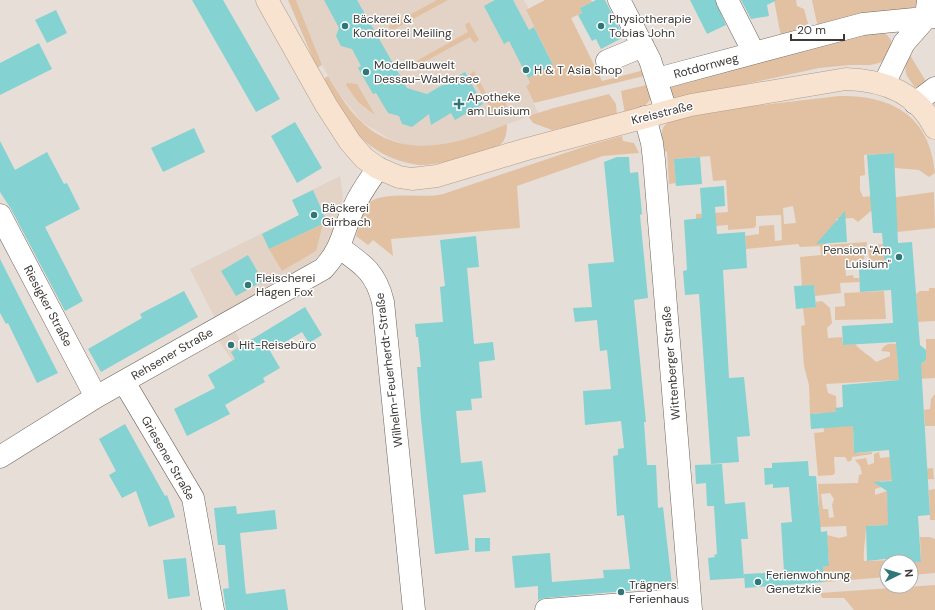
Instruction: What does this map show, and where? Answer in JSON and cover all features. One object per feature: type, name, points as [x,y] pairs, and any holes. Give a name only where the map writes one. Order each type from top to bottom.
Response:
[{"type":"main road","points":[[267,0],[341,129],[364,158],[378,168]]},
{"type":"main road","name":"Kreisstraße","points":[[378,168],[399,177],[412,179],[437,176],[527,148],[666,111],[732,97],[846,79],[867,79],[896,89],[915,103],[932,122],[935,128]]},
{"type":"street","name":"Rotdornweg","points":[[619,0],[643,46],[657,79],[666,111]]},
{"type":"street","name":"Rotdornweg","points":[[727,0],[754,53]]},
{"type":"street","points":[[884,84],[904,43],[930,12]]},
{"type":"street","name":"Rotdornweg","points":[[657,79],[863,24],[930,12]]},
{"type":"street","points":[[607,61],[643,46]]},
{"type":"street","points":[[915,103],[935,88]]},
{"type":"street","name":"Wittenberger Straße","points":[[645,117],[654,160],[691,604]]},
{"type":"street","points":[[340,248],[358,198],[378,168]]},
{"type":"street","name":"Riesigker Straße","points":[[0,215],[96,397]]},
{"type":"street","name":"Rehsener Straße","points":[[0,457],[96,397],[323,269],[334,258],[340,248]]},
{"type":"street","name":"Wilhelm-Feuerherdt-Straße","points":[[340,248],[364,265],[374,276],[383,302],[414,610]]},
{"type":"street","name":"Griesener Straße","points":[[124,382],[194,498],[213,610]]},
{"type":"street","points":[[546,610],[691,604]]},
{"type":"shaded area","points":[[288,0],[296,0],[322,65],[317,68]]},
{"type":"shaded area","points":[[296,0],[524,0],[529,9],[526,11],[553,65],[526,86],[538,113],[467,139],[445,145],[423,147],[406,145],[391,140],[362,122],[339,94],[322,65]]},
{"type":"shaded area","points":[[437,0],[448,0],[391,31],[389,26]]},
{"type":"shaded area","points":[[545,0],[591,0],[592,2],[580,8],[582,13],[571,18],[602,81],[648,69],[648,75],[534,103],[526,86],[530,83],[528,78],[553,65],[526,10]]},
{"type":"shaded area","points":[[774,0],[796,0],[797,6],[804,9],[810,31],[782,42]]},
{"type":"shaded area","points":[[812,0],[922,0],[922,5],[822,31],[818,28]]},
{"type":"shaded area","points":[[469,22],[479,40],[474,43],[470,37],[413,68],[411,64],[468,32],[465,25]]},
{"type":"shaded area","points":[[876,30],[887,35],[891,40],[891,49],[886,59],[879,63],[870,65],[819,68],[678,99],[673,97],[670,87]]},
{"type":"shaded area","points":[[910,55],[927,83],[925,86],[915,87],[907,75],[905,69]]},
{"type":"shaded area","points":[[474,71],[491,102],[504,96],[508,112],[494,115],[470,74]]},
{"type":"shaded area","points":[[328,76],[352,112],[369,128],[387,139],[406,144],[426,146],[446,144],[466,139],[507,124],[505,138],[501,144],[495,148],[462,159],[426,165],[400,161],[376,150],[349,124],[324,79]]},
{"type":"shaded area","points":[[347,83],[357,84],[375,115],[358,102],[346,85]]},
{"type":"shaded area","points":[[651,84],[651,97],[646,105],[625,114],[621,91]]},
{"type":"shaded area","points":[[609,94],[616,104],[617,116],[552,130],[533,123],[528,116],[554,108]]},
{"type":"shaded area","points":[[839,96],[876,100],[891,105],[905,113],[916,123],[925,137],[932,153],[935,173],[929,177],[919,170],[895,168],[893,153],[864,155],[865,175],[860,176],[860,190],[863,197],[883,195],[890,198],[934,192],[935,228],[897,232],[896,209],[871,211],[858,222],[853,218],[836,219],[837,228],[825,245],[867,242],[864,259],[856,262],[845,262],[846,276],[853,275],[854,278],[859,278],[860,282],[840,283],[841,293],[815,296],[814,285],[802,286],[800,257],[821,255],[820,246],[800,247],[798,244],[746,249],[745,236],[759,234],[759,226],[774,225],[775,241],[782,240],[781,215],[756,216],[756,226],[754,228],[728,230],[728,225],[716,226],[696,219],[696,214],[728,212],[726,180],[713,181],[710,156],[674,159],[676,183],[669,184],[667,152],[660,147],[660,137],[664,126],[671,120],[684,116],[735,108]],"holes":[[[793,206],[796,223],[784,224],[783,208]]]},
{"type":"shaded area","points":[[622,136],[623,141],[634,143],[639,153],[603,156],[517,186],[520,228],[391,239],[393,256],[373,240],[368,245],[356,236],[364,211],[368,204],[374,200],[392,196],[425,196],[443,194],[589,145]]},
{"type":"shaded area","points":[[340,176],[343,195],[339,220],[334,236],[321,254],[303,269],[225,312],[250,359],[236,366],[212,331],[219,326],[190,269],[299,215],[292,200]]},
{"type":"shaded area","points":[[323,224],[316,251],[282,271],[269,249]]},
{"type":"shaded area","points":[[883,244],[885,269],[871,268],[868,249],[876,245]]},
{"type":"shaded area","points":[[929,288],[935,288],[935,321],[918,322],[916,294],[920,291],[929,291]]},
{"type":"shaded area","points":[[884,291],[886,319],[835,320],[835,307],[845,306],[844,293]]},
{"type":"shaded area","points":[[822,301],[830,308],[832,323],[827,328],[828,338],[842,337],[843,345],[855,344],[876,362],[890,356],[890,352],[881,351],[885,345],[897,344],[898,369],[921,368],[921,364],[926,360],[926,339],[935,339],[935,378],[826,384],[828,393],[836,396],[837,427],[847,426],[845,407],[873,428],[853,430],[854,453],[872,452],[872,454],[852,457],[852,460],[848,462],[845,457],[834,457],[835,473],[833,475],[818,476],[814,433],[824,432],[822,413],[810,414],[809,385],[804,366],[801,326],[805,325],[803,308],[816,307],[816,302]]},
{"type":"shaded area","points":[[935,394],[935,426],[925,426],[924,410],[930,409],[931,399]]},
{"type":"shaded area","points":[[879,452],[880,458],[890,457],[901,471],[933,468],[934,479],[880,481],[881,487],[875,489],[875,495],[887,491],[889,525],[866,526],[864,552],[864,561],[879,560],[879,578],[825,582],[823,566],[829,566],[827,535],[839,538],[847,536],[846,526],[820,527],[818,484],[858,483],[859,475],[862,474],[860,466],[855,460],[866,458],[868,465],[874,463],[874,454]],"holes":[[[830,493],[834,499],[832,505],[834,517],[829,518],[828,509],[823,509],[821,494]]]},
{"type":"shaded area","points":[[935,489],[935,520],[930,520],[929,490]]},
{"type":"shaded area","points":[[920,537],[930,537],[935,539],[935,573],[919,574],[919,561],[921,561]]},
{"type":"shaded area","points":[[935,585],[935,610],[854,610],[844,598],[822,598],[820,593],[879,589],[879,594],[919,594],[919,586]]},
{"type":"building","points":[[192,0],[223,0],[280,99],[256,112]]},
{"type":"building","points":[[324,0],[357,0],[407,88],[427,94],[465,72],[483,104],[455,120],[451,113],[431,125],[429,114],[412,127],[402,124],[399,116],[388,113],[376,93],[373,94],[358,68],[361,66],[352,49],[341,46],[336,36],[339,28]]},
{"type":"building","points":[[495,0],[513,0],[529,30],[534,27],[553,65],[528,78],[509,41],[504,44],[484,6]]},
{"type":"building","name":"Physiotherapie Tobias John","points":[[596,0],[605,0],[624,37],[601,49],[596,39],[592,41],[578,15],[582,13],[580,8]]},
{"type":"building","points":[[690,0],[715,0],[726,25],[707,34]]},
{"type":"building","points":[[741,0],[777,0],[767,5],[769,16],[751,19]]},
{"type":"building","points":[[56,10],[67,33],[47,43],[35,20]]},
{"type":"building","points":[[39,43],[52,69],[0,95],[0,63]]},
{"type":"building","points":[[295,122],[322,168],[297,183],[271,136]]},
{"type":"building","points":[[194,128],[205,152],[163,172],[151,148]]},
{"type":"building","points":[[0,141],[15,170],[47,152],[64,184],[67,183],[80,209],[45,227],[83,301],[65,311],[11,209],[0,192]]},
{"type":"building","points":[[894,153],[898,243],[912,242],[920,345],[926,350],[926,360],[921,364],[930,515],[918,516],[921,562],[919,562],[919,554],[879,554],[879,560],[867,561],[866,526],[888,525],[887,491],[873,482],[892,481],[889,450],[854,453],[853,426],[811,429],[810,414],[836,412],[835,408],[843,407],[842,385],[899,380],[896,342],[843,345],[842,326],[893,323],[891,290],[860,292],[859,269],[885,267],[882,233],[873,233],[867,155]]},
{"type":"building","points":[[617,157],[629,157],[630,173],[638,172],[642,214],[640,215],[648,298],[634,300],[646,422],[644,422],[647,465],[656,465],[658,508],[663,507],[672,585],[637,587],[637,590],[545,598],[538,600],[538,586],[515,588],[512,556],[550,553],[552,582],[604,578],[603,570],[630,569],[624,515],[617,516],[613,456],[618,455],[618,449],[624,448],[621,421],[585,425],[583,391],[611,389],[607,350],[600,351],[597,320],[575,322],[573,308],[592,307],[588,264],[614,262],[604,162]]},
{"type":"building","points":[[700,157],[702,184],[676,186],[674,159]]},
{"type":"building","points":[[724,186],[725,206],[715,207],[717,234],[745,232],[747,268],[723,270],[729,378],[744,377],[750,436],[737,437],[739,462],[711,464],[699,294],[685,295],[683,271],[687,270],[684,220],[702,218],[700,188]]},
{"type":"building","points":[[313,190],[327,222],[269,249],[262,234],[299,215],[292,200]]},
{"type":"building","points":[[845,211],[847,242],[816,244]]},
{"type":"building","points":[[476,236],[479,267],[467,268],[474,344],[493,342],[495,360],[479,362],[482,398],[471,399],[472,410],[456,411],[461,463],[482,461],[486,492],[463,495],[469,550],[435,554],[417,367],[421,367],[415,324],[443,322],[440,287],[445,286],[440,240]]},
{"type":"building","points":[[248,255],[263,281],[236,296],[221,271]]},
{"type":"building","points":[[0,259],[58,373],[37,383],[8,323],[6,324],[0,313]]},
{"type":"building","points":[[814,285],[816,307],[796,309],[794,286]]},
{"type":"building","points":[[184,291],[198,317],[101,372],[88,349],[142,318],[140,314]]},
{"type":"building","points":[[305,307],[322,335],[309,343],[302,332],[270,351],[280,368],[263,378],[265,382],[225,405],[230,414],[187,436],[174,409],[215,388],[208,375],[235,359],[231,352]]},
{"type":"building","points":[[125,424],[165,496],[167,495],[175,517],[149,527],[136,491],[122,498],[109,475],[116,471],[99,439]]},
{"type":"building","points":[[808,461],[809,476],[816,476],[821,532],[827,531],[829,566],[823,566],[825,582],[745,588],[744,574],[784,572],[781,523],[792,522],[789,487],[773,488],[773,484],[765,485],[764,468],[772,468],[772,463]]},
{"type":"building","points":[[722,464],[725,504],[745,502],[748,539],[741,539],[744,578],[710,580],[708,558],[715,557],[714,555],[717,554],[714,506],[707,506],[706,483],[696,484],[695,465]]},
{"type":"building","points":[[236,506],[237,514],[275,510],[277,529],[240,533],[246,594],[285,589],[288,610],[226,610],[223,589],[229,588],[225,545],[218,545],[214,508]]},
{"type":"building","points":[[475,538],[490,538],[490,551],[475,552]]},
{"type":"building","points":[[186,558],[190,596],[168,599],[163,560]]},
{"type":"place","name":"Bäckerei & Konditorei Meiling","points":[[345,26]]},
{"type":"place","name":"Physiotherapie Tobias John","points":[[601,26]]},
{"type":"place","name":"H & T Asia Shop","points":[[526,70]]},
{"type":"place","name":"Modellbauwelt Dessau-Waldersee","points":[[366,72]]},
{"type":"place","name":"Apotheke am Luisium","points":[[459,104]]},
{"type":"place","name":"Bäckerei Girrbach","points":[[314,215]]},
{"type":"place","name":"Pension \"Am Luisium\"","points":[[899,257]]},
{"type":"place","name":"Fleischerei Hagen Fox","points":[[248,285]]},
{"type":"place","name":"Hit-Reisebüro","points":[[231,345]]},
{"type":"place","name":"Ferienwohnung Genetzkie","points":[[758,582]]},
{"type":"place","name":"Trägners Ferienhaus","points":[[621,592]]}]
